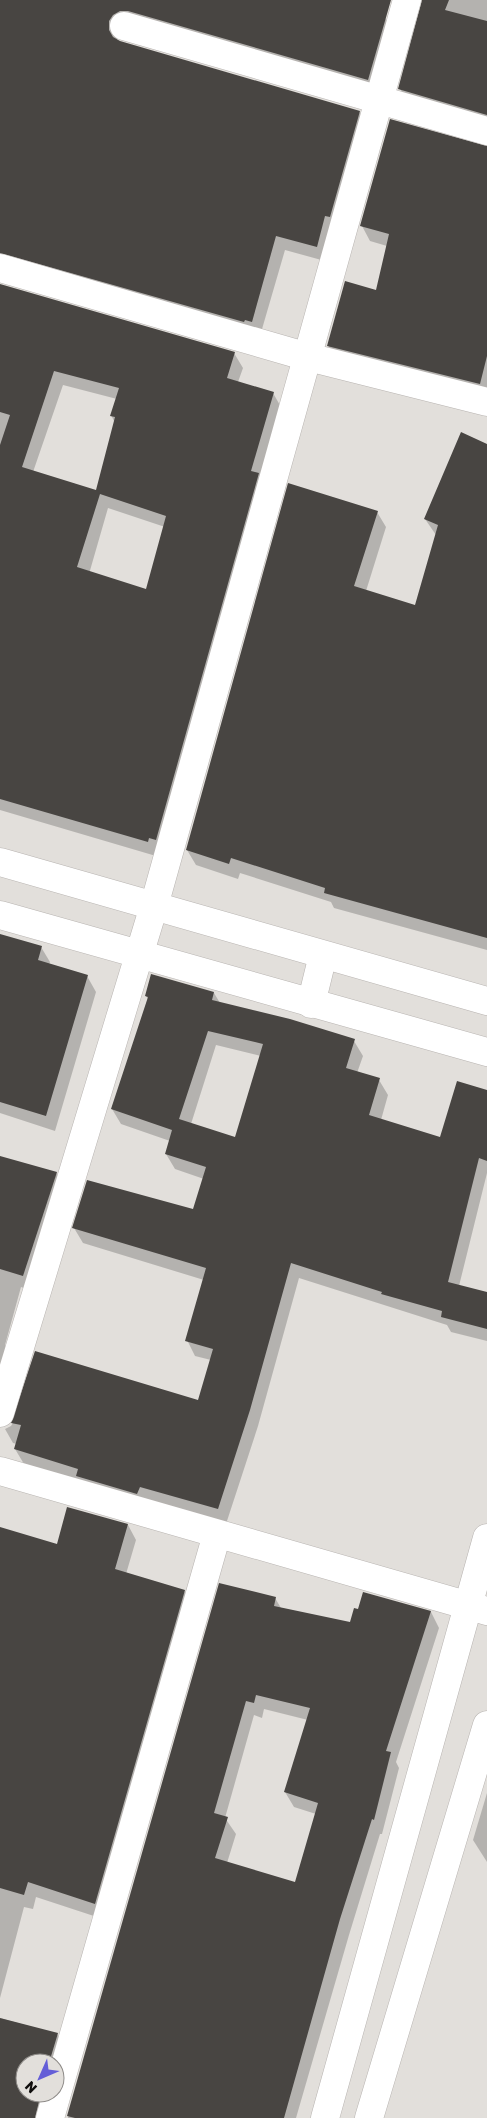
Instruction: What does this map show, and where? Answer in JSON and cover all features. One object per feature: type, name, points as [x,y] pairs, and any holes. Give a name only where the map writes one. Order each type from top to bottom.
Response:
[{"type":"street","points":[[0,1413],[154,906],[407,0]]},
{"type":"street","points":[[124,26],[487,131]]},
{"type":"street","points":[[0,268],[308,357],[487,402]]},
{"type":"street","points":[[0,862],[487,1001]]},
{"type":"street","points":[[0,915],[139,956],[487,1052]]},
{"type":"street","points":[[311,1004],[323,955]]},
{"type":"street","points":[[0,1471],[478,1609]]},
{"type":"street","points":[[50,2118],[217,1534]]},
{"type":"street","points":[[325,2118],[478,1609],[487,1538]]},
{"type":"street","points":[[369,2118],[487,1725]]},
{"type":"building","points":[[0,0],[391,0],[368,80],[128,11],[120,11],[113,15],[109,21],[109,30],[113,37],[120,41],[360,111],[330,217],[325,216],[317,247],[276,236],[252,322],[245,320],[244,322],[0,253]]},
{"type":"building","points":[[422,0],[449,0],[445,10],[487,21],[487,115],[398,89]]},
{"type":"building","points":[[390,119],[487,146],[487,356],[480,384],[327,346],[345,281],[376,290],[389,234],[360,226]]},
{"type":"building","points":[[0,284],[235,352],[227,378],[274,392],[251,471],[259,473],[156,840],[149,838],[148,842],[0,799],[0,445],[10,415],[0,412]],"holes":[[[54,371],[119,388],[110,416],[115,417],[96,490],[22,467]],[[100,494],[166,516],[146,589],[77,567]]]},
{"type":"building","points":[[461,432],[487,444],[487,938],[324,893],[325,888],[231,858],[229,864],[186,850],[288,483],[378,511],[354,586],[415,605],[438,525],[424,519]]},
{"type":"building","points":[[0,934],[42,946],[38,960],[88,975],[46,1116],[0,1102]]},
{"type":"building","points":[[151,974],[214,992],[212,1000],[290,1019],[355,1039],[346,1068],[380,1078],[369,1115],[440,1137],[457,1081],[487,1090],[487,1161],[479,1158],[448,1282],[487,1292],[487,1329],[441,1317],[442,1311],[381,1294],[382,1292],[291,1263],[250,1410],[218,1509],[140,1487],[137,1494],[76,1476],[78,1469],[14,1449],[21,1425],[11,1423],[35,1351],[198,1400],[213,1349],[185,1341],[206,1268],[72,1228],[87,1180],[193,1209],[206,1167],[165,1154],[172,1130],[111,1109],[148,997],[145,996]],"holes":[[[208,1031],[263,1044],[235,1137],[179,1119]]]},
{"type":"building","points":[[0,1156],[57,1172],[23,1276],[0,1269]]},
{"type":"building","points":[[67,1507],[128,1524],[115,1569],[185,1590],[95,1904],[28,1882],[24,1895],[0,1888],[0,1527],[57,1544]]},
{"type":"building","points":[[219,1583],[276,1597],[274,1606],[350,1622],[354,1608],[358,1609],[363,1592],[431,1611],[386,1751],[391,1752],[374,1820],[372,1819],[340,1919],[284,2118],[75,2118],[67,2116]],"holes":[[[256,1695],[310,1708],[284,1792],[318,1803],[295,1882],[215,1858],[228,1817],[214,1813],[246,1701],[254,1703]]]},
{"type":"building","points":[[0,2018],[58,2033],[52,2053],[15,2053],[15,2103],[39,2103],[35,2118],[0,2118]]}]
